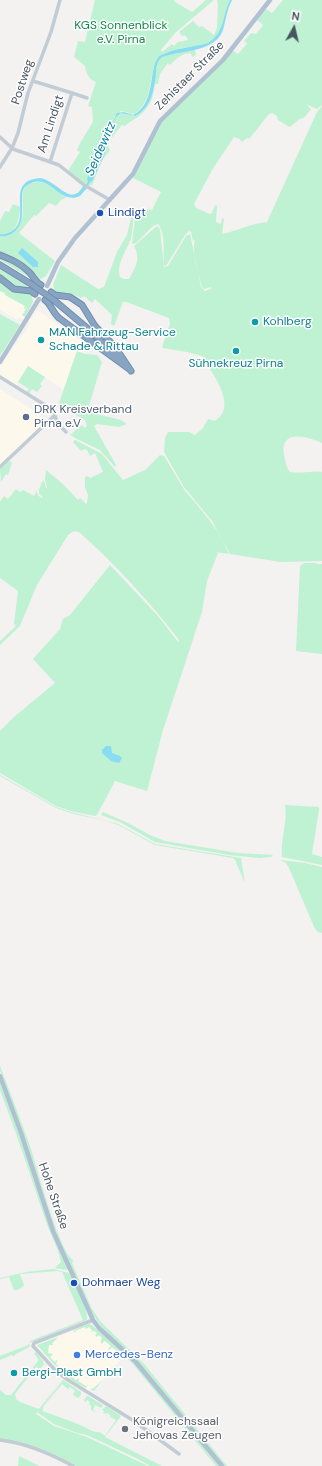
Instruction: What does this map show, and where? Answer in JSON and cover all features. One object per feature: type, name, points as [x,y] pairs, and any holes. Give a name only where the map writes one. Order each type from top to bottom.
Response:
[{"type":"highway","points":[[0,255],[27,269],[37,282],[44,285]]},
{"type":"highway","points":[[0,265],[55,301],[87,328],[131,371]]},
{"type":"highway","points":[[0,278],[14,289],[31,291],[35,294]]},
{"type":"highway","points":[[50,292],[55,295],[70,298],[82,305],[96,326],[115,347],[131,371]]},
{"type":"highway","points":[[45,300],[49,303],[54,314],[131,371]]},
{"type":"main road","name":"Zehistaer Straße","points":[[44,285],[70,244],[136,170],[160,121],[223,60],[270,0]]},
{"type":"main road","points":[[44,285],[50,289],[50,292],[49,297],[45,300],[39,299],[35,294],[36,289],[44,285]]},
{"type":"main road","points":[[0,362],[39,299]]},
{"type":"main road","name":"Hohe Straße","points":[[0,1076],[21,1133],[53,1230],[92,1320],[135,1361],[222,1466]]},
{"type":"street","name":"Postweg","points":[[0,167],[12,148],[18,133],[33,81],[52,32],[60,0]]},
{"type":"street","name":"Am Lindigt","points":[[33,81],[87,98]]},
{"type":"street","name":"Am Lindigt","points":[[50,162],[72,93]]},
{"type":"street","points":[[0,137],[12,148],[64,168],[84,185],[110,200]]},
{"type":"street","points":[[0,378],[51,409],[54,412],[54,416],[61,428],[66,432]]},
{"type":"street","points":[[0,467],[54,416]]},
{"type":"street","points":[[92,1320],[34,1343],[33,1346],[56,1371],[68,1380],[134,1421],[179,1454]]},
{"type":"street","points":[[0,1440],[42,1451],[73,1466]]},
{"type":"shaded area","points":[[0,291],[25,306],[26,308],[22,315],[25,317],[23,320],[19,317],[17,320],[0,310]]},
{"type":"shaded area","points":[[37,310],[80,340],[64,390],[28,366],[16,386],[0,376],[0,365],[24,333],[31,318]]},
{"type":"shaded area","points":[[0,389],[36,412],[47,422],[0,466]]},
{"type":"shaded area","points":[[89,1325],[124,1355],[94,1392],[91,1392],[74,1381],[57,1367],[36,1345]]},
{"type":"green space","name":"KGS Sonnenblick e.V. Pirna","points":[[95,0],[174,0],[192,12],[206,0],[214,0],[175,33],[161,50],[162,52],[172,44],[174,46],[178,42],[188,40],[185,35],[182,36],[179,32],[193,21],[199,27],[202,26],[214,35],[217,28],[217,1],[230,0],[221,29],[214,39],[209,43],[191,46],[164,54],[156,61],[150,89],[144,104],[134,114],[121,111],[115,117],[104,141],[101,156],[86,185],[68,171],[80,152],[77,150],[80,143],[93,122],[92,107],[88,106],[96,82],[88,76],[85,66],[74,57],[78,41],[85,42]]},
{"type":"green space","points":[[283,0],[322,0],[322,105],[317,109],[306,104],[311,109],[304,118],[300,119],[289,127],[278,120],[277,116],[272,113],[269,114],[249,139],[247,138],[242,142],[240,139],[234,137],[212,170],[194,204],[196,208],[210,214],[212,213],[215,205],[217,206],[216,222],[221,224],[222,218],[224,219],[222,234],[267,222],[317,112],[322,106],[322,443],[297,436],[286,440],[284,454],[285,461],[290,472],[322,472],[322,561],[281,562],[230,554],[212,521],[184,487],[164,452],[165,438],[168,432],[189,432],[195,435],[203,428],[208,419],[215,421],[222,414],[224,400],[222,392],[219,384],[202,356],[162,347],[170,324],[169,318],[123,302],[114,326],[111,324],[112,315],[95,299],[92,303],[84,296],[81,298],[73,294],[55,292],[53,285],[61,265],[98,289],[104,287],[117,252],[127,235],[132,213],[134,212],[131,238],[119,267],[120,277],[129,279],[137,262],[137,255],[134,246],[157,226],[160,229],[164,267],[168,266],[186,236],[190,234],[195,256],[195,240],[193,241],[191,232],[189,231],[166,266],[164,265],[164,243],[161,228],[158,224],[153,226],[136,243],[132,243],[136,211],[139,208],[152,210],[161,192],[133,178],[161,122],[232,50],[238,54],[247,44],[244,41],[251,33],[256,34],[263,25],[257,20],[266,9],[272,13]],"holes":[[[198,271],[202,287],[204,289],[211,287],[211,289],[205,291],[201,287]]]},
{"type":"green space","points":[[195,49],[196,55],[193,57],[190,53],[184,54],[170,65],[168,63],[160,74],[158,84],[155,84],[152,98],[145,110],[125,126],[122,125],[109,141],[108,146],[110,151],[102,160],[92,185],[88,186],[99,165],[106,141],[116,117],[121,113],[135,116],[143,110],[149,102],[156,68],[159,61],[163,56]]},
{"type":"green space","points":[[36,182],[44,183],[67,197],[61,200],[56,206],[49,203],[36,216],[34,215],[19,233],[55,261],[46,276],[39,280],[22,263],[0,252],[0,236],[9,235],[16,229],[21,221],[23,212],[22,196],[25,187]]},
{"type":"green space","points":[[13,204],[20,207],[16,226],[10,232],[0,234],[0,221],[5,211],[9,212]]},
{"type":"green space","points":[[0,257],[20,268],[32,279],[0,260]]},
{"type":"green space","points":[[0,269],[30,288],[21,288],[10,283],[0,275]]},
{"type":"green space","points":[[0,281],[6,286],[31,292],[33,302],[25,317],[22,315],[26,309],[24,308],[25,306],[0,291]]},
{"type":"green space","points":[[0,314],[20,325],[0,356]]},
{"type":"green space","points":[[77,351],[85,354],[97,355],[102,362],[88,412],[121,420],[127,424],[119,427],[97,424],[94,426],[116,465],[115,467],[100,450],[70,435],[82,425],[85,428],[87,426],[85,420],[76,415],[70,407],[59,403]]},
{"type":"green space","points":[[28,366],[45,377],[40,384],[42,386],[37,392],[32,389],[29,394],[26,392],[29,389],[18,382]]},
{"type":"green space","points":[[75,440],[102,454],[123,480],[145,470],[160,455],[164,456],[185,491],[220,535],[229,554],[216,552],[218,553],[207,581],[202,612],[163,730],[147,791],[115,781],[97,815],[95,816],[56,806],[0,773],[0,731],[14,717],[55,683],[33,659],[60,629],[63,619],[70,615],[110,565],[158,616],[178,642],[179,640],[144,597],[119,570],[79,532],[74,531],[68,535],[37,585],[20,626],[0,645],[0,641],[16,626],[14,624],[18,591],[0,578],[0,502],[4,496],[8,499],[16,489],[20,492],[23,490],[34,496],[37,490],[38,495],[42,498],[43,497],[39,494],[39,490],[42,482],[44,481],[47,488],[45,479],[46,470],[64,485],[78,500],[80,498],[86,504],[88,495],[85,487],[85,477],[88,476],[90,478],[103,472],[95,453],[90,456],[87,450],[84,449],[81,451],[73,442]]},
{"type":"green space","points":[[9,461],[12,462],[8,475],[6,474],[1,482],[0,469]]},
{"type":"green space","points":[[304,563],[322,564],[322,654],[296,651],[300,566]]},
{"type":"green space","points":[[0,775],[56,807],[118,824],[155,844],[241,858],[245,883],[233,858],[155,845],[118,825],[56,808]]},
{"type":"green space","points":[[285,805],[319,807],[312,854],[322,857],[322,865],[282,857],[282,844],[286,818]]},
{"type":"green space","points":[[103,812],[165,841],[238,853],[273,855],[271,857],[259,858],[229,855],[155,842],[120,822],[101,815]]},
{"type":"green space","points":[[280,860],[322,867],[322,933],[315,929],[289,868],[286,863]]},
{"type":"green space","points":[[0,1066],[32,1152],[55,1227],[67,1253],[73,1260],[72,1263],[92,1309],[100,1321],[145,1365],[227,1466],[224,1466],[143,1368],[101,1326],[91,1312],[49,1216],[50,1215],[23,1133],[0,1071]]},
{"type":"green space","points":[[0,1082],[68,1269],[67,1270],[55,1268],[61,1262],[60,1256],[44,1216],[0,1090]]},
{"type":"green space","points":[[53,1269],[69,1273],[84,1303],[87,1320],[29,1343],[30,1341],[83,1320],[62,1272],[57,1271],[20,1274],[24,1285],[15,1290],[9,1277],[0,1278],[26,1272]]},
{"type":"green space","points":[[89,1324],[134,1362],[219,1466],[216,1466],[132,1363],[110,1342],[123,1355],[119,1360],[116,1357],[119,1353],[112,1347],[109,1350],[108,1349],[111,1346],[105,1341],[101,1344],[102,1338],[99,1335],[97,1337],[95,1335],[97,1333],[94,1331],[91,1332],[92,1330],[89,1327],[75,1331],[76,1333],[73,1331],[82,1327],[73,1330],[74,1329]]},
{"type":"green space","points":[[58,1337],[52,1344],[54,1345],[49,1345],[48,1353],[53,1354],[50,1357],[55,1362],[58,1359],[56,1364],[68,1375],[71,1372],[72,1373],[70,1375],[76,1380],[79,1378],[78,1381],[86,1386],[88,1384],[86,1388],[79,1385],[66,1375],[37,1345]]},
{"type":"green space","points":[[29,1343],[30,1346],[13,1357],[12,1355],[0,1360],[0,1356],[28,1345]]},
{"type":"green space","points":[[36,1352],[44,1364],[40,1369],[36,1367],[15,1394],[16,1399],[39,1409],[61,1381],[40,1410],[63,1380],[81,1392],[80,1397],[78,1398],[73,1395],[75,1391],[70,1387],[68,1389],[62,1384],[44,1406],[42,1411],[93,1431],[100,1432],[105,1436],[116,1420],[110,1417],[107,1413],[103,1413],[104,1411],[102,1410],[106,1406],[121,1416],[105,1437],[162,1466],[150,1466],[87,1435],[77,1433],[54,1424],[37,1412],[36,1414],[54,1426],[87,1437],[148,1466],[76,1466],[52,1455],[0,1439],[0,1390],[6,1395],[11,1395],[38,1361],[34,1353]]},
{"type":"green space","points":[[119,1361],[94,1391],[90,1390],[102,1381]]},
{"type":"green space","points":[[88,1396],[103,1405],[101,1408],[95,1405],[93,1410],[97,1413],[91,1410],[91,1406],[89,1404],[90,1402],[87,1400],[86,1402],[84,1401]]},
{"type":"green space","points":[[19,1456],[40,1466],[18,1466]]},
{"type":"water","points":[[230,0],[232,0],[223,30],[214,42],[207,46],[162,57],[158,63],[151,98],[145,108],[135,116],[121,113],[116,117],[106,141],[99,165],[88,186],[86,185],[101,156],[104,141],[117,113],[124,112],[133,115],[141,109],[146,102],[157,59],[166,53],[208,43],[213,39],[220,29]]},
{"type":"water","points":[[40,178],[47,180],[69,194],[78,192],[83,186],[87,188],[80,196],[73,198],[60,193],[48,184],[41,182],[34,182],[26,186],[23,189],[22,194],[22,214],[19,227],[9,235],[0,236],[0,234],[5,234],[12,231],[18,225],[20,217],[20,192],[23,186],[29,181]]},
{"type":"water","points":[[22,248],[38,262],[38,267],[33,267],[18,253]]},
{"type":"water","points":[[106,746],[111,746],[112,753],[122,758],[119,763],[111,761],[102,753],[102,750]]},
{"type":"waterway","name":"Seidewitz","points":[[90,179],[101,156],[105,139]]},
{"type":"place","name":"Lindigt","points":[[100,213]]},
{"type":"place","name":"Kohlberg","points":[[255,322]]},
{"type":"place","name":"MAN Fahrzeug-Service Schade & Rittau","points":[[41,340]]},
{"type":"place","name":"Sühnekreuz Pirna","points":[[236,351]]},
{"type":"place","name":"DRK Kreisverband Pirna e.V","points":[[26,417]]},
{"type":"place","name":"Dohmaer Weg","points":[[74,1283]]},
{"type":"place","name":"Mercedes-Benz","points":[[77,1355]]},
{"type":"place","name":"Bergi-Plast GmbH","points":[[14,1373]]},
{"type":"place","name":"Königreichssaal Jehovas Zeugen","points":[[125,1429]]}]
